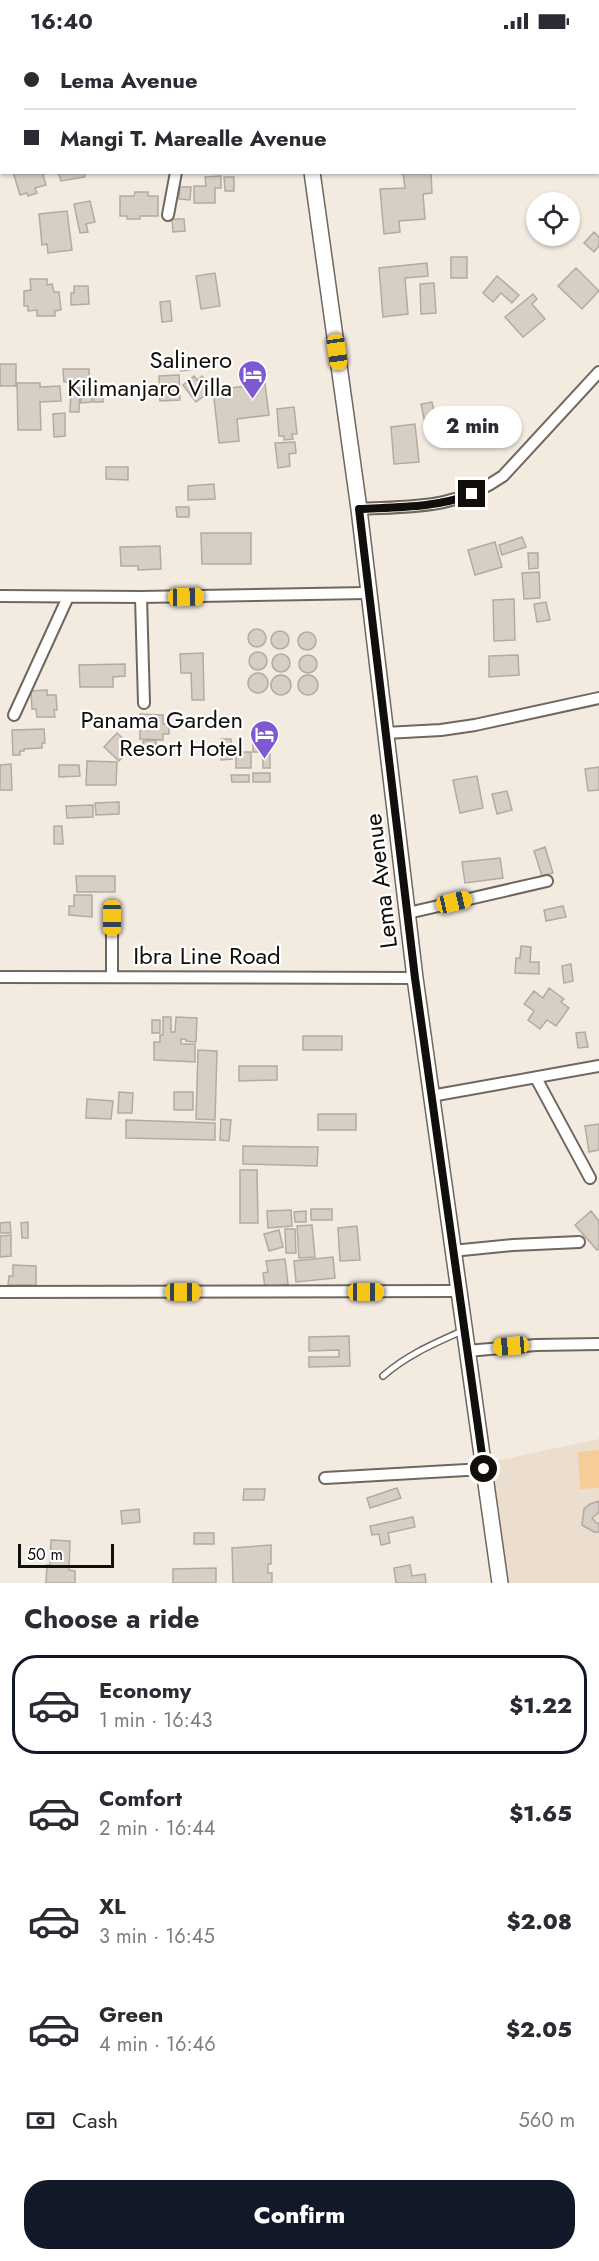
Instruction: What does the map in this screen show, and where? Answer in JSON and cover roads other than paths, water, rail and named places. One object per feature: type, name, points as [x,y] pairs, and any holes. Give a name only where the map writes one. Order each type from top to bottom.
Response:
[{"type":"main road","name":"Lema Avenue","points":[[312,174],[359,509],[415,978],[457,1292],[500,1583]]},
{"type":"street","points":[[168,215],[176,174]]},
{"type":"street","points":[[359,509],[432,505],[455,501],[490,485],[503,476],[599,372]]},
{"type":"street","points":[[0,596],[141,597],[368,593]]},
{"type":"street","points":[[14,715],[68,597]]},
{"type":"street","points":[[141,597],[144,703]]},
{"type":"street","points":[[385,733],[441,730],[475,725],[599,698]]},
{"type":"street","points":[[408,913],[547,881]]},
{"type":"street","points":[[112,918],[112,977]]},
{"type":"street","name":"Ibra Line Road","points":[[0,977],[415,978]]},
{"type":"street","points":[[431,1096],[599,1066]]},
{"type":"street","points":[[536,1078],[590,1178]]},
{"type":"street","points":[[452,1251],[579,1242]]},
{"type":"street","points":[[0,1292],[457,1292]]},
{"type":"street","points":[[467,1351],[543,1344],[599,1344]]},
{"type":"street","points":[[324,1478],[484,1469]]},
{"type":"lane","points":[[383,1376],[400,1361],[418,1351],[464,1331]]},
{"type":"place","name":"Salinero Kilimanjaro Villa","points":[[253,400]]},
{"type":"place","name":"Panama Garden Resort Hotel","points":[[264,760]]}]
